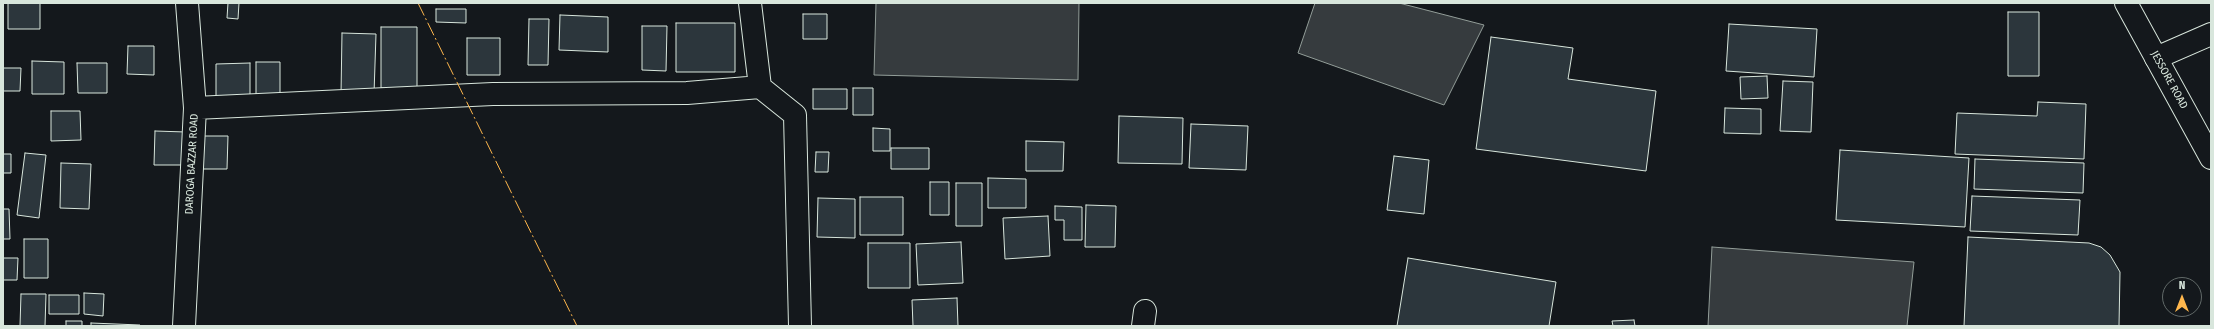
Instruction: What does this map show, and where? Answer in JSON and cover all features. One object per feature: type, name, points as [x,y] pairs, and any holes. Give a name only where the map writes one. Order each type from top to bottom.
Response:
[{"type":"main road","name":"DAROGA BAZZAR ROAD","points":[[184,326],[195,108],[187,3]]},
{"type":"main road","points":[[750,3],[760,87]]},
{"type":"main road","name":"JESSORE ROAD","points":[[2126,3],[2211,158]]},
{"type":"main road","points":[[2156,58],[2211,34]]},
{"type":"main road","points":[[195,108],[493,94],[687,93],[760,87],[795,115],[800,326]]},
{"type":"shaded area","points":[[876,3],[1079,3],[1078,80],[874,75]]},
{"type":"shaded area","points":[[1315,3],[1399,3],[1484,25],[1444,105],[1298,53]]},
{"type":"shaded area","points":[[1712,247],[1914,262],[1907,326],[1708,326]]},
{"type":"building","points":[[8,3],[40,3],[40,29],[8,29]]},
{"type":"building","points":[[228,3],[239,3],[238,19],[227,18]]},
{"type":"building","points":[[436,9],[466,9],[466,23],[436,22]]},
{"type":"building","points":[[2008,12],[2039,12],[2039,76],[2008,76]]},
{"type":"building","points":[[803,14],[827,14],[827,39],[803,39]]},
{"type":"building","points":[[560,15],[608,17],[608,52],[559,50]]},
{"type":"building","points":[[529,19],[549,19],[548,65],[528,65]]},
{"type":"building","points":[[676,23],[735,23],[735,72],[676,72]]},
{"type":"building","points":[[1729,24],[1817,29],[1814,77],[1726,71]]},
{"type":"building","points":[[642,26],[667,26],[666,71],[642,70]]},
{"type":"building","points":[[381,27],[417,27],[417,88],[381,88]]},
{"type":"building","points":[[342,33],[376,34],[374,94],[341,94]]},
{"type":"building","points":[[1491,37],[1573,48],[1568,79],[1656,91],[1646,171],[1476,149]]},
{"type":"building","points":[[467,38],[500,38],[500,75],[467,75]]},
{"type":"building","points":[[128,46],[154,46],[154,75],[127,74]]},
{"type":"building","points":[[32,61],[64,62],[64,94],[32,94]]},
{"type":"building","points":[[256,62],[280,62],[280,100],[256,100]]},
{"type":"building","points":[[77,63],[107,63],[107,93],[78,93]]},
{"type":"building","points":[[250,63],[250,101],[216,101],[216,64]]},
{"type":"building","points":[[3,68],[21,68],[20,91],[3,91]]},
{"type":"building","points":[[1767,76],[1768,98],[1741,99],[1740,77]]},
{"type":"building","points":[[1783,81],[1813,82],[1811,132],[1780,131]]},
{"type":"building","points":[[853,88],[873,88],[873,115],[853,115]]},
{"type":"building","points":[[813,89],[847,89],[847,109],[813,109]]},
{"type":"building","points":[[2038,102],[2086,104],[2084,159],[1955,154],[1957,113],[2037,116]]},
{"type":"building","points":[[1725,108],[1761,109],[1761,134],[1724,133]]},
{"type":"building","points":[[51,111],[80,111],[81,140],[51,141]]},
{"type":"building","points":[[1119,116],[1183,118],[1182,164],[1118,163]]},
{"type":"building","points":[[1191,124],[1248,126],[1246,170],[1189,168]]},
{"type":"building","points":[[873,128],[890,129],[890,151],[873,151]]},
{"type":"building","points":[[155,131],[186,132],[186,165],[154,165]]},
{"type":"building","points":[[196,136],[228,136],[227,169],[196,169]]},
{"type":"building","points":[[1026,141],[1064,142],[1063,171],[1026,171]]},
{"type":"building","points":[[891,148],[929,148],[929,169],[891,169]]},
{"type":"building","points":[[1840,150],[1969,158],[1965,227],[1836,220]]},
{"type":"building","points":[[816,152],[829,152],[828,172],[815,172]]},
{"type":"building","points":[[25,153],[46,155],[39,218],[17,215]]},
{"type":"building","points":[[3,154],[11,154],[11,173],[3,173]]},
{"type":"building","points":[[1394,156],[1429,160],[1424,214],[1387,210]]},
{"type":"building","points":[[1975,159],[2084,163],[2083,193],[1974,189]]},
{"type":"building","points":[[61,163],[91,164],[89,209],[60,208]]},
{"type":"building","points":[[988,178],[1026,179],[1026,208],[988,208]]},
{"type":"building","points":[[930,182],[949,182],[949,215],[930,215]]},
{"type":"building","points":[[956,183],[982,183],[982,226],[956,226]]},
{"type":"building","points":[[1972,196],[2080,200],[2078,235],[1970,231]]},
{"type":"building","points":[[860,197],[903,197],[903,235],[860,235]]},
{"type":"building","points":[[818,198],[855,199],[855,238],[817,237]]},
{"type":"building","points":[[1086,205],[1116,206],[1115,247],[1085,247]]},
{"type":"building","points":[[1055,206],[1082,207],[1082,240],[1064,240],[1064,220],[1055,220]]},
{"type":"building","points":[[3,209],[9,209],[10,239],[3,239]]},
{"type":"building","points":[[1048,216],[1050,256],[1005,259],[1003,218]]},
{"type":"building","points":[[1968,237],[2089,243],[2101,247],[2110,255],[2120,272],[2119,326],[1964,326]]},
{"type":"building","points":[[24,239],[48,239],[48,278],[24,278]]},
{"type":"building","points":[[961,242],[963,283],[918,285],[916,244]]},
{"type":"building","points":[[868,243],[910,243],[910,288],[868,288]]},
{"type":"building","points":[[3,258],[18,258],[17,280],[3,280]]},
{"type":"building","points":[[1408,258],[1556,282],[1549,326],[1397,326]]},
{"type":"building","points":[[84,293],[104,294],[103,316],[84,314]]},
{"type":"building","points":[[21,294],[46,294],[45,326],[20,326]]},
{"type":"building","points":[[49,295],[79,295],[79,314],[49,314]]},
{"type":"building","points":[[957,298],[958,326],[913,326],[912,300]]},
{"type":"building","points":[[1634,320],[1635,326],[1613,326],[1612,321]]},
{"type":"building","points":[[66,321],[82,321],[82,326],[66,326]]},
{"type":"building","points":[[91,323],[140,325],[140,326],[91,326]]},
{"type":"power","points":[[418,3],[577,326]]}]
